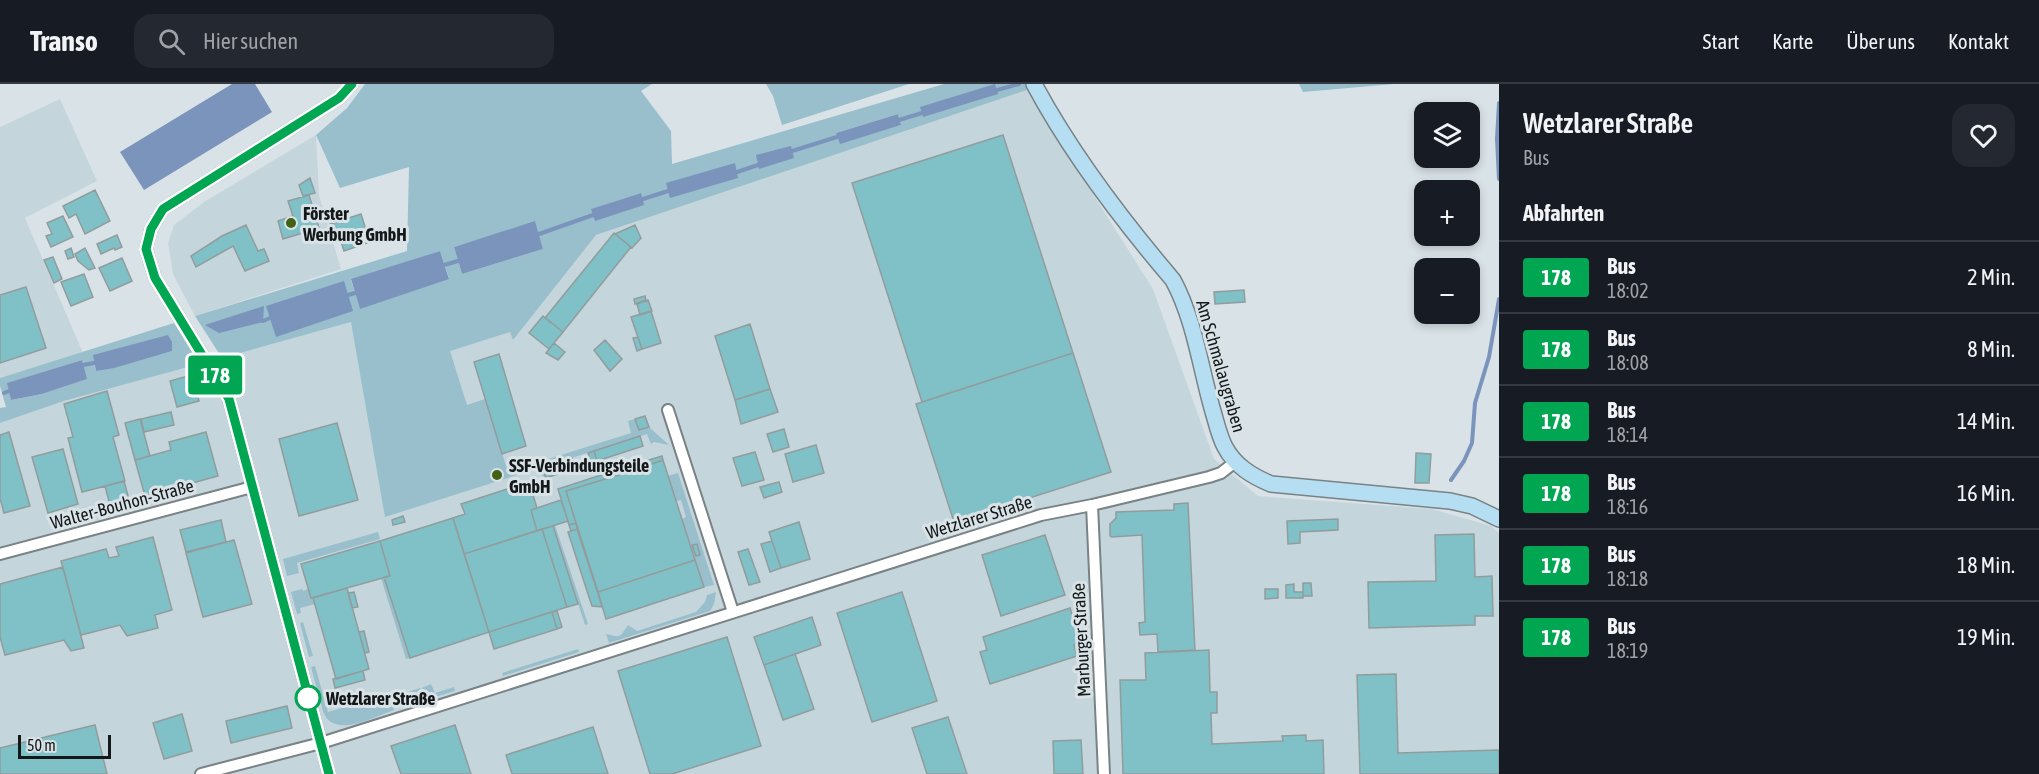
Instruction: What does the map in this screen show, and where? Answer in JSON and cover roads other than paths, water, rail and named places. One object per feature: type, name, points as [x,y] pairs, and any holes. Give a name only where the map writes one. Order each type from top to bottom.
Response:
[{"type":"main road","name":"Am Schmalaugraben","points":[[1034,84],[1098,188],[1173,280],[1181,295],[1215,418],[1225,447],[1235,462],[1252,476],[1271,484],[1450,501],[1472,506],[1499,519]]},
{"type":"street","points":[[329,774],[229,399],[155,278],[146,249],[151,229],[163,209],[339,98],[352,84]]},
{"type":"street","points":[[668,410],[733,612]]},
{"type":"street","name":"Wetzlarer Straße","points":[[201,774],[321,743],[1041,515],[1209,477],[1235,462]]},
{"type":"street","name":"Walter-Bouhon-Straße","points":[[0,554],[252,487]]},
{"type":"street","name":"Marburger Straße","points":[[1092,505],[1104,774]]},
{"type":"waterway","points":[[997,90],[1019,84]]},
{"type":"waterway","points":[[1499,103],[1497,139],[1499,179]]},
{"type":"waterway","points":[[899,120],[922,113]]},
{"type":"waterway","points":[[792,151],[837,137]]},
{"type":"waterway","points":[[737,172],[758,165]]},
{"type":"waterway","points":[[643,199],[668,191]]},
{"type":"waterway","points":[[539,234],[593,215]]},
{"type":"waterway","points":[[444,265],[458,261]]},
{"type":"waterway","points":[[348,295],[355,293]]},
{"type":"waterway","points":[[1451,480],[1464,461],[1472,443],[1475,403],[1489,357],[1499,299]]},
{"type":"waterway","points":[[263,321],[270,318]]},
{"type":"waterway","points":[[83,365],[94,363]]},
{"type":"waterway","points":[[4,393],[9,391]]},
{"type":"place","name":"Förster Werbung GmbH","points":[[291,223]]},
{"type":"place","name":"SSF-Verbindungsteile GmbH","points":[[497,475]]},
{"type":"place","name":"Wetzlarer Straße","points":[[308,698]]}]
